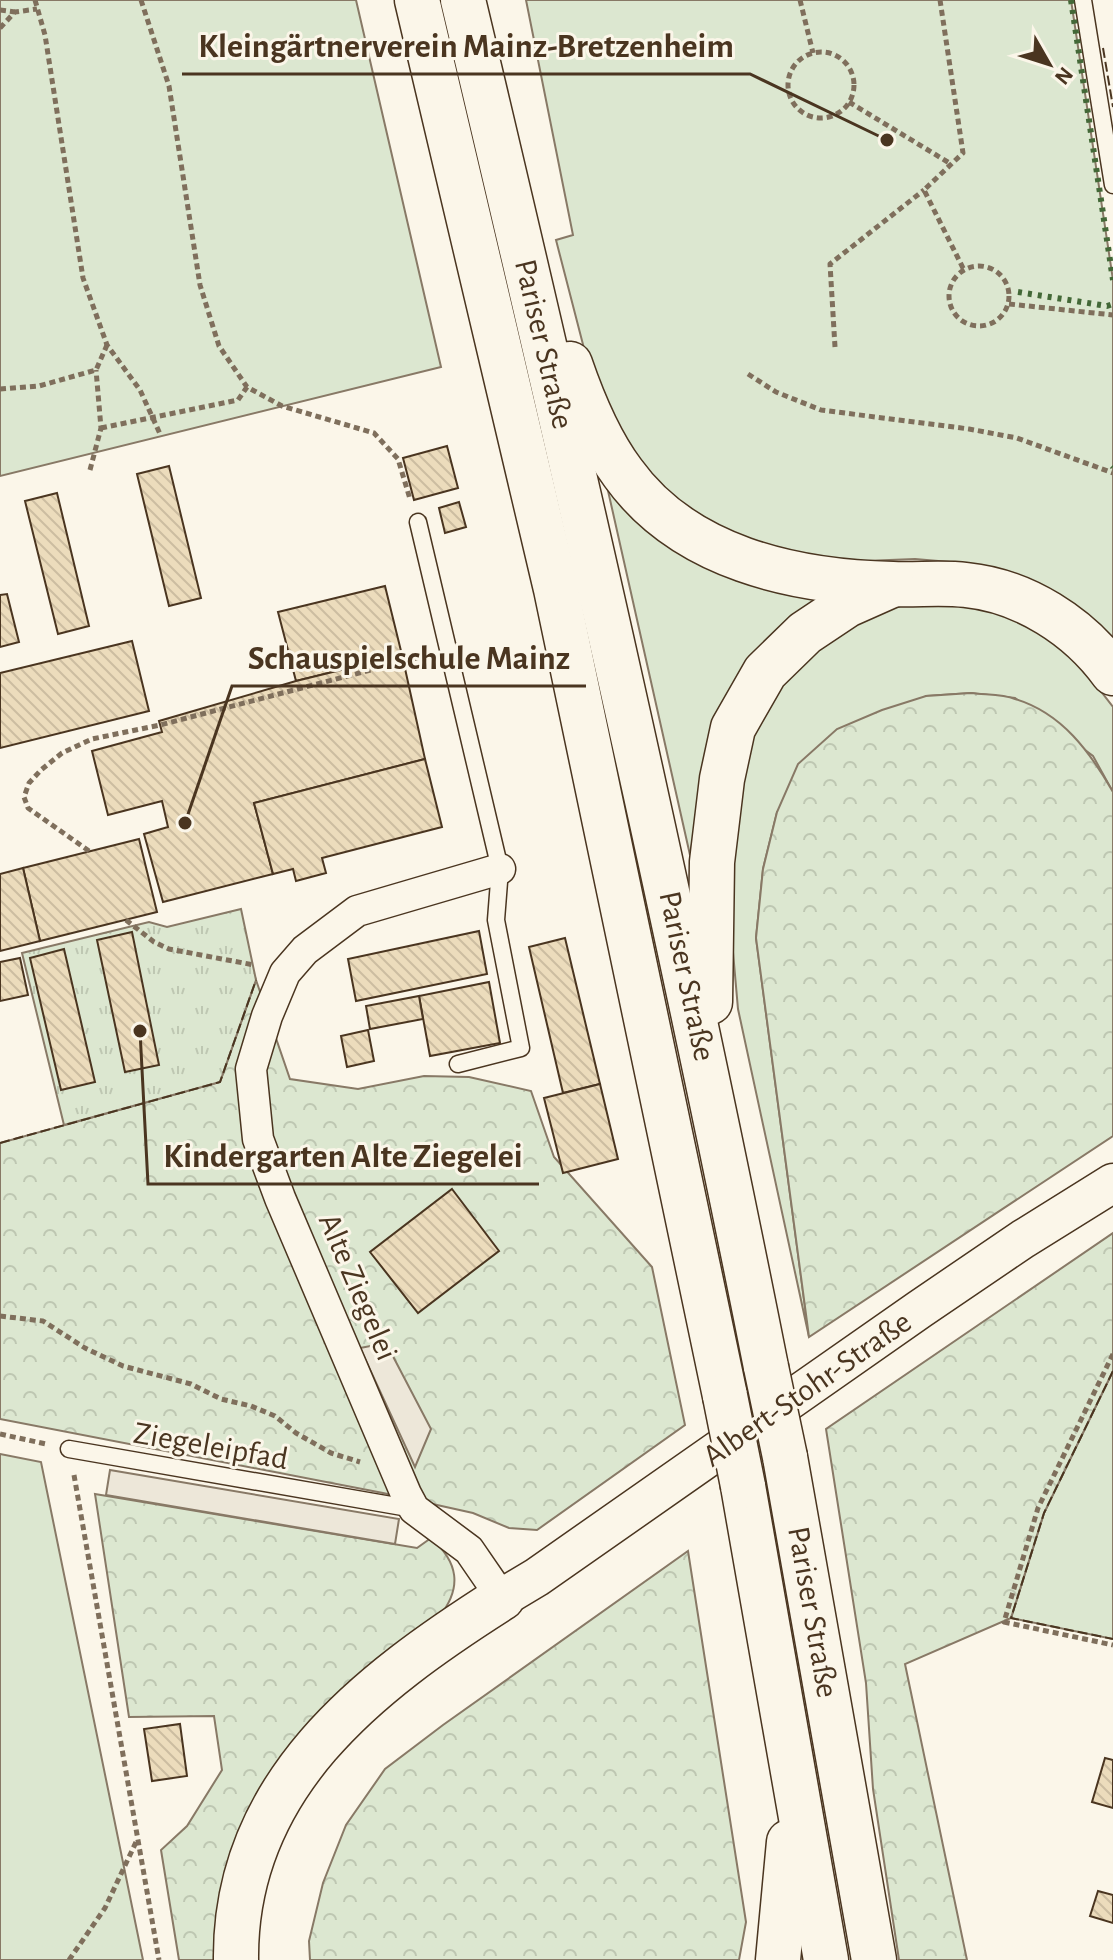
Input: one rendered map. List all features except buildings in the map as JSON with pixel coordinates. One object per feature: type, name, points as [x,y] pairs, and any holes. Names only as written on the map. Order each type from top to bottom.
[{"type":"highway","name":"Pariser Straße","points":[[417,0],[556,589],[725,1396],[826,1960]]},
{"type":"highway","name":"Pariser Straße","points":[[463,0],[605,607],[708,1074],[785,1457],[874,1960]]},
{"type":"highway","points":[[509,196],[581,397],[623,474],[683,532],[765,568],[822,579],[968,585],[1021,600],[1053,616],[1078,635],[1097,652],[1113,673]]},
{"type":"highway","points":[[708,1074],[712,862],[722,779],[733,728],[765,672],[805,633],[847,605],[894,584]]},
{"type":"highway","points":[[236,1960],[241,1906],[252,1859],[276,1802],[295,1773],[323,1738],[363,1698],[453,1629],[502,1598]]},
{"type":"highway","points":[[778,1960],[794,1784]]},
{"type":"street","name":"Alte Ziegelei","points":[[500,869],[357,911],[305,950],[285,973],[267,1016],[251,1069],[258,1139],[280,1198],[414,1509],[469,1550],[502,1598]]},
{"type":"street","name":"Albert-Stohr-Straße","points":[[502,1598],[550,1568],[1023,1239],[1113,1183]]},
{"type":"lane","points":[[1083,0],[1113,185]]},
{"type":"lane","points":[[418,522],[500,869],[496,920],[521,1048],[458,1064]]},
{"type":"lane","name":"Ziegeleipfad","points":[[69,1449],[414,1509]]},
{"type":"path","points":[[35,0],[45,35],[83,278],[107,345],[140,390],[161,436]]},
{"type":"path","points":[[141,0],[169,86],[200,285],[219,346],[247,387],[282,406],[374,433],[398,459],[418,522]]},
{"type":"path","points":[[800,0],[813,53]]},
{"type":"path","points":[[835,347],[830,264],[924,190],[963,153],[940,0]]},
{"type":"path","points":[[0,10],[15,12],[37,9]]},
{"type":"path","points":[[0,28],[15,12]]},
{"type":"path","points":[[824,52],[844,61],[854,81],[849,102],[843,110],[823,118],[803,113],[790,96],[790,74],[795,65],[813,53],[824,52]]},
{"type":"path","points":[[849,102],[951,164]]},
{"type":"path","points":[[924,190],[964,270]]},
{"type":"path","points":[[982,266],[1001,275],[1007,283],[1009,304],[998,320],[980,327],[961,322],[949,306],[948,297],[954,278],[964,270],[982,266]]},
{"type":"path","points":[[1009,304],[1113,315]]},
{"type":"path","points":[[90,470],[101,428],[96,370],[107,345]]},
{"type":"path","points":[[0,389],[39,386],[96,370]]},
{"type":"path","points":[[748,374],[776,392],[821,410],[1017,438],[1113,473]]},
{"type":"path","points":[[101,428],[238,400],[247,387]]},
{"type":"path","points":[[89,851],[28,808],[24,797],[35,776],[62,753],[92,739],[160,725],[448,650]]},
{"type":"path","points":[[126,920],[154,942],[169,949],[285,973]]},
{"type":"path","points":[[0,1316],[43,1321],[85,1348],[123,1366],[191,1384],[221,1399],[251,1406],[275,1416],[296,1433],[331,1453],[398,1475]]},
{"type":"path","points":[[1113,1354],[1038,1508],[1004,1622],[1113,1645]]},
{"type":"path","points":[[0,1434],[69,1449],[159,1960]]},
{"type":"path","points":[[69,1960],[105,1908],[137,1840]]},
{"type":"green space","points":[[0,0],[356,0],[441,367],[0,476]]},
{"type":"green space","points":[[526,0],[1071,0],[1113,280],[1113,641],[950,562],[915,559],[838,562],[732,542],[659,489],[617,433],[587,360],[556,240],[573,235]]},
{"type":"green space","points":[[602,464],[822,600],[700,800],[690,855]]},
{"type":"green space","points":[[911,602],[965,604],[1005,614],[1039,631],[1075,658],[1113,707],[1113,792],[1093,756],[1015,698],[971,693],[926,696],[777,812],[763,869],[756,938],[809,1337],[738,1009],[728,895],[731,791],[774,686],[854,618]]},
{"type":"green space","points":[[971,693],[1010,697],[1047,714],[1084,749],[1113,792],[1113,1136],[809,1337],[756,938],[763,869],[777,812],[798,764],[837,729],[926,696]]},
{"type":"green space","points":[[241,909],[256,980],[220,1082],[64,1125],[22,953],[149,922],[167,927]]},
{"type":"green space","points":[[256,980],[290,1079],[358,1089],[424,1076],[469,1077],[531,1091],[554,1157],[652,1267],[685,1425],[537,1530],[509,1528],[473,1513],[383,1493],[0,1419],[0,1143],[220,1082]]},
{"type":"green space","points":[[1113,1233],[1113,1371],[1044,1513],[1011,1618],[905,1664],[967,1960],[899,1960],[873,1789],[866,1683],[826,1429]]},
{"type":"green space","points":[[1113,1371],[1113,1639],[1011,1618],[1044,1513]]},
{"type":"green space","points":[[0,1454],[41,1462],[143,1960],[0,1960]]},
{"type":"green space","points":[[95,1494],[417,1548],[431,1538],[452,1566],[452,1595],[439,1617],[345,1688],[217,1960],[179,1960],[161,1850],[187,1826],[222,1770],[214,1716],[129,1717]]},
{"type":"green space","points":[[688,1551],[746,1922],[739,1960],[310,1960],[309,1941],[323,1883],[346,1825],[385,1769]]},
{"type":"shaded area","points":[[386,1343],[431,1429],[415,1467],[360,1348]]},
{"type":"shaded area","points":[[110,1470],[399,1519],[395,1544],[106,1495]]},
{"type":"hedge","points":[[1071,0],[1113,280]]},
{"type":"hedge","points":[[1018,292],[1107,306],[1113,304]]},
{"type":"fence","points":[[1103,48],[1113,107]]},
{"type":"fence","points":[[0,1143],[220,1082],[256,980]]},
{"type":"fence","points":[[1113,1371],[1044,1513],[1011,1618],[1113,1639]]},
{"type":"place","name":"Kleingärtnerverein Mainz-Bretzenheim","points":[[887,140]]},
{"type":"place","name":"Schauspielschule Mainz","points":[[185,823]]},
{"type":"place","name":"Kindergarten Alte Ziegelei","points":[[140,1031]]}]
